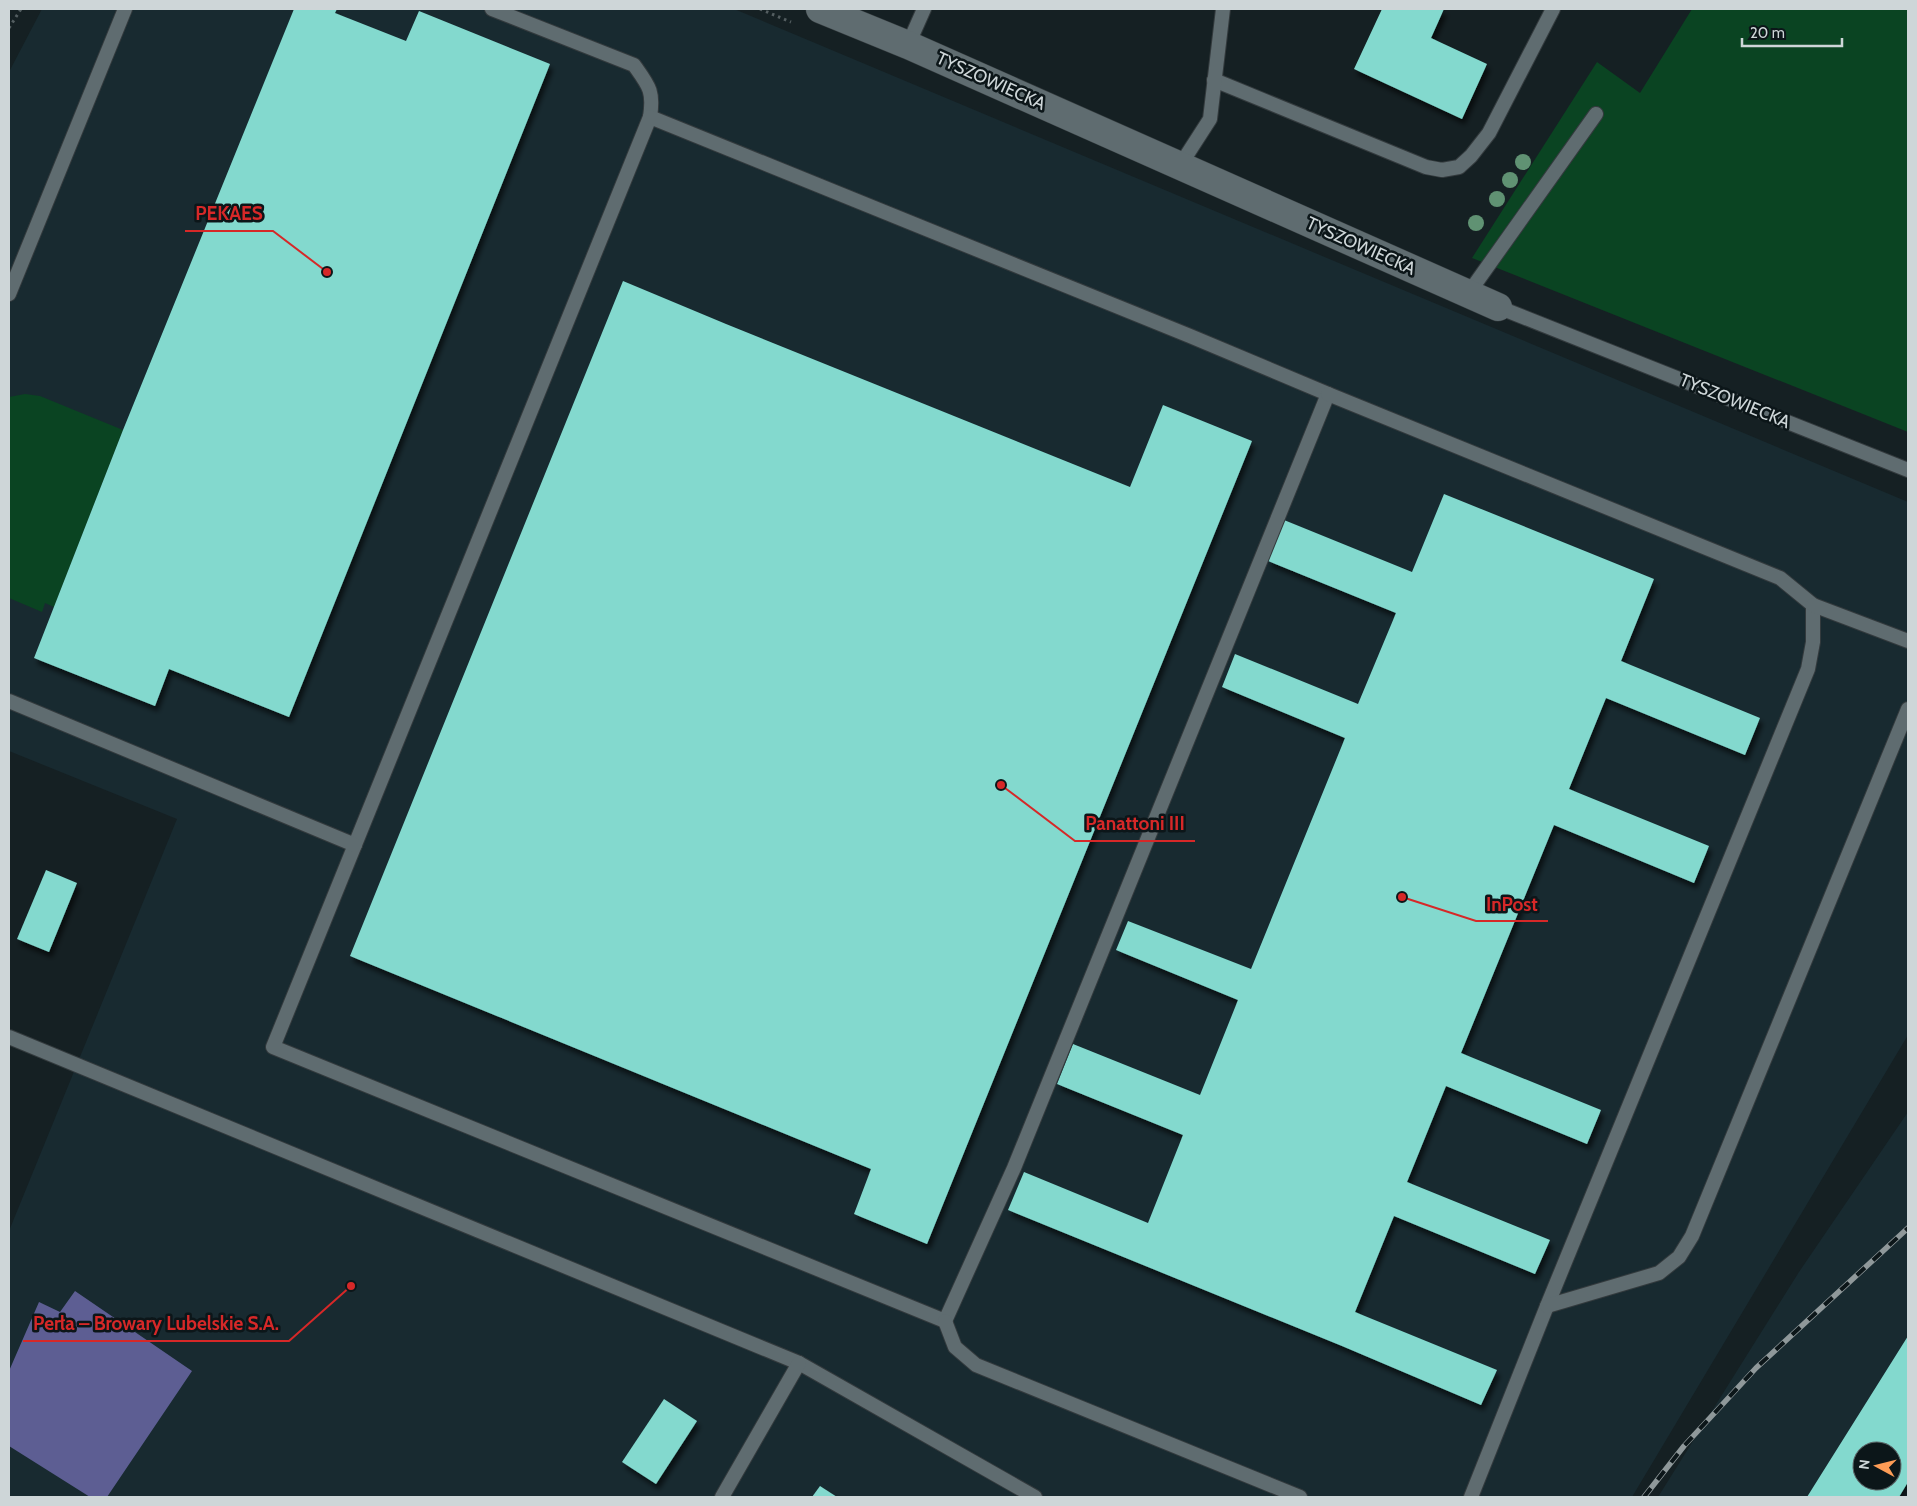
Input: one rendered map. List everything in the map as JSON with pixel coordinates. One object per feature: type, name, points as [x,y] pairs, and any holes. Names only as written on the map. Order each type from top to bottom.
[{"type":"street","name":"TYSZOWIECKA","points":[[820,9],[908,45],[1181,164],[1498,307]]},
{"type":"lane","points":[[9,294],[125,9]]},
{"type":"lane","points":[[492,9],[634,65],[645,80],[653,99],[650,117],[273,1048],[945,1322]]},
{"type":"lane","points":[[908,45],[924,9]]},
{"type":"lane","points":[[1181,164],[1210,119],[1222,9]]},
{"type":"lane","points":[[1214,80],[1426,167],[1442,170],[1459,167],[1471,156],[1489,133],[1553,9]]},
{"type":"lane","points":[[1468,294],[1596,114]]},
{"type":"lane","points":[[650,117],[1780,578],[1813,605],[1908,641]]},
{"type":"lane","name":"TYSZOWIECKA","points":[[1498,307],[1908,470]]},
{"type":"lane","points":[[1300,1497],[976,1365],[955,1347],[945,1322],[1014,1168],[1328,394]]},
{"type":"lane","points":[[1471,1497],[1547,1306],[1808,669],[1813,642],[1813,605]]},
{"type":"lane","points":[[9,701],[354,845]]},
{"type":"lane","points":[[1547,1306],[1659,1273],[1679,1257],[1695,1227],[1908,709]]},
{"type":"lane","points":[[9,1037],[799,1363],[1035,1497]]},
{"type":"lane","points":[[722,1497],[799,1363]]},
{"type":"path","points":[[9,28],[21,9]]},
{"type":"shaded area","points":[[42,9],[734,9],[1908,502],[1908,1035],[1632,1497],[9,1497],[9,1231],[177,819],[9,751],[9,72]]},
{"type":"shaded area","points":[[1908,1112],[1908,1497],[1658,1497],[1799,1272]]},
{"type":"green space","points":[[1692,9],[1908,9],[1908,432],[1472,258],[1597,62],[1640,93]]},
{"type":"green space","points":[[25,394],[40,396],[123,430],[54,607],[45,603],[42,612],[9,598],[9,397]]},
{"type":"water","points":[[75,1291],[192,1371],[107,1497],[90,1497],[9,1446],[9,1371],[39,1302],[60,1312]]},
{"type":"building","points":[[294,9],[337,9],[335,13],[406,41],[419,11],[550,64],[289,717],[169,669],[155,706],[34,658],[123,430]]},
{"type":"building","points":[[1382,9],[1444,9],[1431,38],[1487,64],[1462,119],[1354,69]]},
{"type":"building","points":[[623,281],[1130,487],[1163,405],[1252,441],[927,1244],[854,1214],[871,1169],[350,956]]},
{"type":"building","points":[[1444,494],[1654,579],[1621,661],[1760,718],[1745,755],[1606,698],[1569,789],[1709,846],[1694,883],[1554,825],[1461,1053],[1601,1110],[1587,1144],[1446,1086],[1407,1182],[1550,1240],[1535,1274],[1394,1216],[1355,1312],[1497,1370],[1481,1405],[1342,1346],[1008,1210],[1024,1172],[1148,1223],[1183,1135],[1057,1084],[1073,1044],[1200,1095],[1238,1000],[1116,950],[1128,921],[1251,969],[1345,738],[1222,687],[1235,654],[1358,704],[1396,613],[1268,561],[1284,520],[1412,572]]},
{"type":"building","points":[[46,870],[77,883],[49,952],[17,939]]},
{"type":"building","points":[[1908,1336],[1908,1482],[1899,1497],[1807,1497]]},
{"type":"building","points":[[664,1399],[697,1421],[656,1484],[622,1462]]},
{"type":"building","points":[[820,1486],[837,1497],[812,1497]]},
{"type":"railway","points":[[1644,1497],[1684,1446],[1756,1368],[1908,1228]]},
{"type":"place","name":"PEKAES","points":[[327,272]]},
{"type":"place","name":"Panattoni III","points":[[1001,785]]},
{"type":"place","name":"InPost","points":[[1402,897]]},
{"type":"place","name":"Perła – Browary Lubelskie S.A.","points":[[351,1286]]}]
